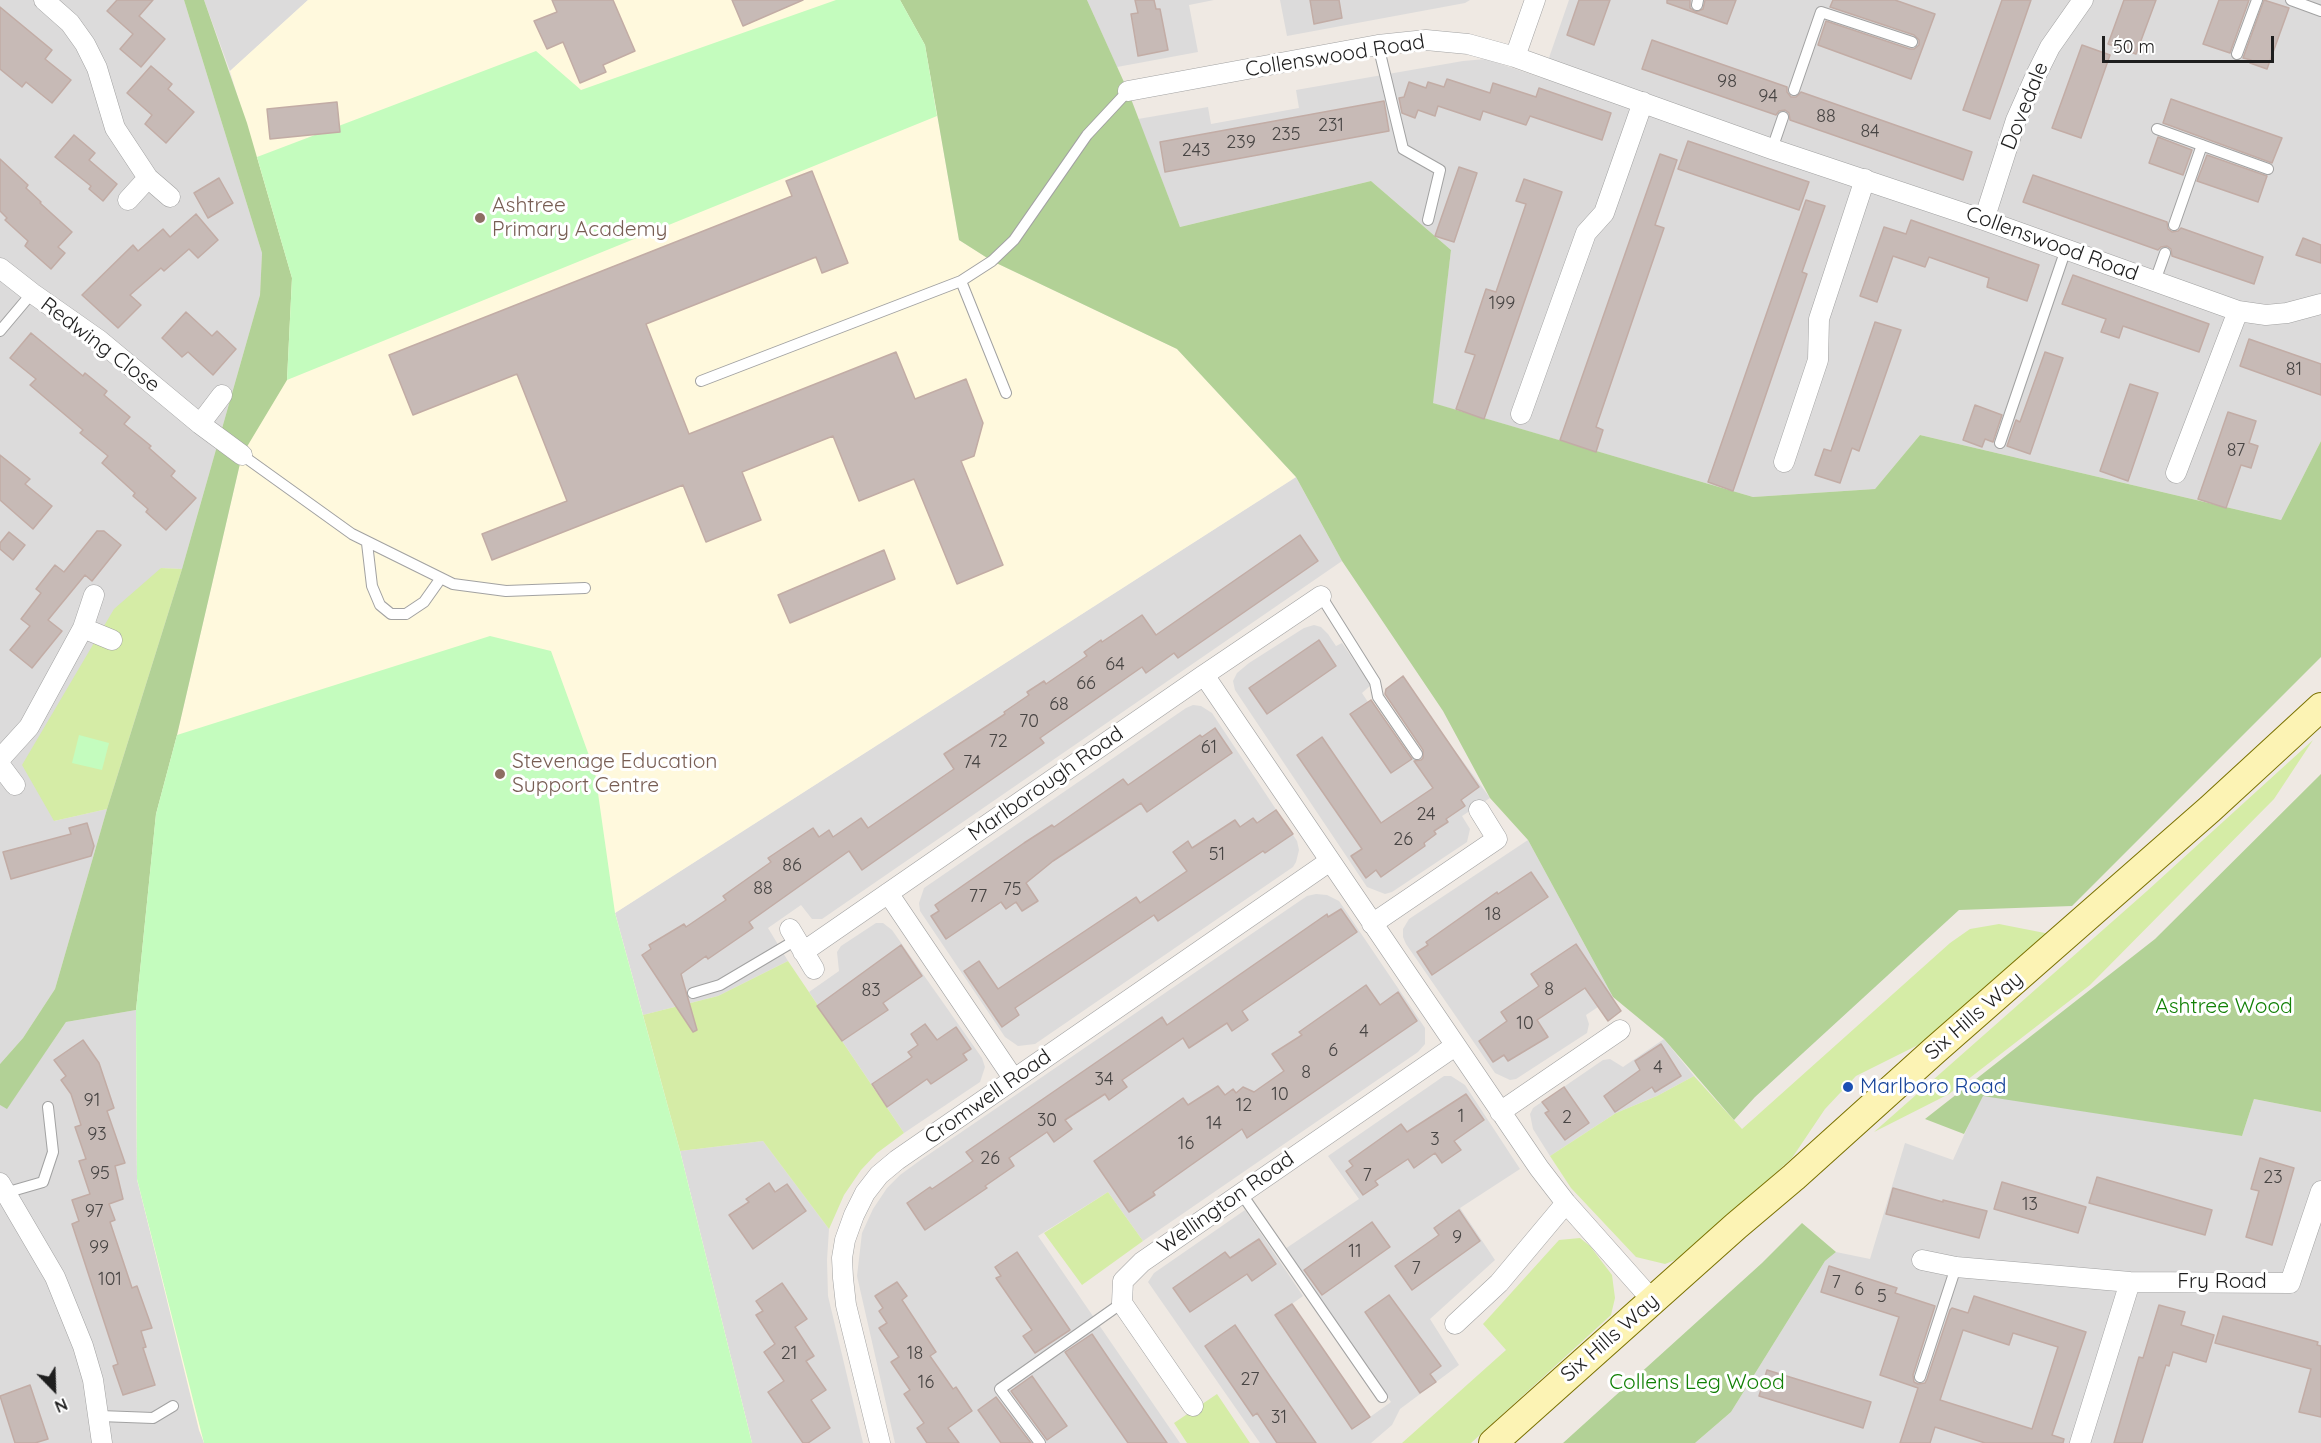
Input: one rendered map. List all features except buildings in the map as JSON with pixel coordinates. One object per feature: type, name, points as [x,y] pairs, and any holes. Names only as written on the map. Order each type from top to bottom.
[{"type":"street","points":[[44,0],[70,23],[85,44],[97,68],[115,128],[148,178],[170,198]]},
{"type":"street","points":[[1515,57],[1535,0]]},
{"type":"street","name":"Dovedale","points":[[1984,220],[2016,120],[2036,75],[2050,47],[2083,0]]},
{"type":"street","name":"Collenswood Road","points":[[1128,92],[1378,45],[1425,40],[1468,44],[1515,57],[2238,311],[2266,315],[2287,313],[2321,304]]},
{"type":"street","points":[[1521,414],[1586,233],[1604,213],[1643,102]]},
{"type":"street","points":[[128,200],[148,178]]},
{"type":"street","points":[[1784,462],[1818,360],[1819,319],[1865,179]]},
{"type":"street","name":"Redwing Close","points":[[0,268],[99,340],[200,424],[242,455]]},
{"type":"street","points":[[2176,473],[2238,311]]},
{"type":"street","points":[[200,424],[222,395]]},
{"type":"street","points":[[0,759],[29,727],[82,628],[94,595]]},
{"type":"street","name":"Marlborough Road","points":[[796,940],[888,893],[1321,596]]},
{"type":"street","points":[[82,628],[112,640]]},
{"type":"street","points":[[1204,675],[1500,1112],[1566,1203],[1653,1301]]},
{"type":"street","name":"Six Hills Way","points":[[1493,1443],[2210,809],[2321,707]]},
{"type":"street","points":[[0,765],[15,785]]},
{"type":"street","points":[[1372,924],[1497,839],[1479,810]]},
{"type":"street","name":"Cromwell Road","points":[[879,1443],[846,1305],[843,1278],[842,1258],[845,1240],[865,1193],[879,1175],[897,1160],[1330,861]]},
{"type":"street","points":[[888,893],[1013,1078]]},
{"type":"street","points":[[796,940],[814,969]]},
{"type":"street","points":[[1500,1112],[1620,1030]]},
{"type":"street","name":"Wellington Road","points":[[1122,1303],[1123,1281],[1130,1272],[1455,1046]]},
{"type":"street","points":[[3,1188],[56,1277],[83,1346],[93,1380],[100,1416],[102,1443]]},
{"type":"street","name":"Fry Road","points":[[1922,1260],[1956,1267],[2130,1282],[2290,1283],[2316,1212],[2321,1191]]},
{"type":"street","points":[[1455,1324],[1499,1283],[1566,1203]]},
{"type":"street","points":[[2080,1443],[2130,1282]]},
{"type":"street","points":[[1122,1303],[1193,1406]]},
{"type":"lane","points":[[2237,54],[2257,0]]},
{"type":"lane","points":[[2291,0],[2321,11]]},
{"type":"lane","points":[[1794,90],[1821,12],[1912,42]]},
{"type":"lane","points":[[1378,45],[1403,149],[1440,170],[1428,220]]},
{"type":"lane","points":[[701,381],[961,281],[992,261],[1014,240],[1087,135],[1128,92]]},
{"type":"lane","points":[[1772,149],[1783,117]]},
{"type":"lane","points":[[2157,129],[2268,169]]},
{"type":"lane","points":[[2174,225],[2202,145]]},
{"type":"lane","points":[[2000,443],[2066,249]]},
{"type":"lane","points":[[2155,281],[2164,253]]},
{"type":"lane","points":[[961,281],[1006,393]]},
{"type":"lane","points":[[0,331],[32,293]]},
{"type":"lane","points":[[242,455],[352,534],[453,584],[507,591],[585,588]]},
{"type":"lane","points":[[367,543],[372,586],[380,605],[391,614],[406,614],[424,602],[441,578]]},
{"type":"lane","points":[[1321,596],[1375,682],[1378,697],[1417,754]]},
{"type":"lane","points":[[693,993],[720,985],[796,940]]},
{"type":"lane","points":[[3,1188],[44,1182],[53,1152],[48,1107]]},
{"type":"lane","points":[[1241,1193],[1382,1397]]},
{"type":"lane","points":[[1920,1377],[1956,1267]]},
{"type":"lane","points":[[1040,1443],[1000,1389],[1122,1303]]},
{"type":"lane","points":[[100,1416],[153,1418],[173,1406]]},
{"type":"shaded area","points":[[0,0],[184,0],[262,253],[260,295],[182,569],[161,568],[54,821],[107,809],[55,989],[23,1038],[0,1064]]},
{"type":"shaded area","points":[[204,0],[308,0],[230,71]]},
{"type":"shaded area","name":"Stevenage Education Support Centre","points":[[308,0],[900,0],[925,45],[959,240],[992,261],[1177,349],[1296,477],[615,913],[680,1151],[752,1443],[204,1443],[199,1430],[137,1179],[136,1010],[156,814],[177,735],[242,455],[292,278],[230,71]]},
{"type":"shaded area","points":[[1087,0],[1214,0],[1189,5],[1198,52],[1117,67]]},
{"type":"shaded area","points":[[1280,0],[1470,0],[1465,3],[1287,36]]},
{"type":"shaded area","points":[[1569,0],[2321,0],[2321,441],[2281,520],[1920,435],[1875,489],[1753,497],[1432,403],[1451,250],[1371,181],[1180,227],[1138,119],[1208,107],[1211,124],[1299,108],[1296,90],[1463,61],[1486,59],[1542,78]]},
{"type":"shaded area","points":[[1296,477],[1342,561],[822,919],[812,919],[801,905],[768,928],[788,961],[718,996],[643,1015],[615,913]]},
{"type":"shaded area","points":[[1314,625],[1321,627],[1336,646],[1342,643],[1371,685],[1362,693],[1368,702],[1351,715],[1391,773],[1445,737],[1490,798],[1462,816],[1470,829],[1467,842],[1392,892],[1385,894],[1367,887],[1235,690],[1233,681],[1237,673],[1249,663],[1304,628]]},
{"type":"shaded area","points":[[1193,705],[1201,706],[1212,713],[1297,841],[1299,850],[1296,862],[1293,867],[1035,1044],[1018,1046],[1005,1037],[920,911],[919,903],[924,888]]},
{"type":"shaded area","points":[[1528,840],[1613,997],[1586,1015],[1589,1024],[1587,1033],[1516,1079],[1510,1080],[1495,1073],[1406,944],[1403,929],[1409,919]]},
{"type":"shaded area","points":[[1327,895],[1339,901],[1425,1028],[1425,1044],[1418,1052],[1143,1241],[1108,1192],[1038,1236],[1180,1443],[895,1443],[857,1276],[862,1233],[873,1209],[887,1188],[922,1159],[1307,896]]},
{"type":"shaded area","points":[[876,923],[883,923],[892,930],[982,1058],[985,1067],[980,1082],[904,1133],[809,992],[839,971],[837,952],[841,946]]},
{"type":"shaded area","points":[[136,1010],[137,1179],[204,1443],[0,1443],[0,1105],[7,1108],[66,1022]]},
{"type":"shaded area","points":[[1664,1039],[1694,1076],[1657,1096],[1616,1113],[1550,1156],[1533,1129],[1530,1114],[1533,1108],[1603,1060],[1610,1059],[1623,1067]]},
{"type":"shaded area","points":[[1444,1076],[1451,1076],[1465,1085],[1520,1169],[1460,1208],[1495,1260],[1430,1319],[1459,1365],[1400,1409],[1392,1425],[1371,1443],[1260,1443],[1148,1282],[1154,1273],[1245,1210],[1303,1296],[1275,1316],[1352,1428],[1370,1417],[1391,1402],[1285,1249],[1359,1199],[1328,1156]]},
{"type":"shaded area","points":[[1982,1095],[2242,1136],[2254,1099],[2321,1112],[2321,1443],[1695,1443],[1731,1412],[1825,1261],[1836,1252],[1870,1259],[1905,1143],[1953,1160]]},
{"type":"shaded area","points":[[763,1141],[829,1229],[828,1296],[863,1443],[752,1443],[680,1151]]},
{"type":"green space","points":[[184,0],[204,0],[247,123],[292,278],[287,380],[242,455],[177,735],[156,814],[136,1010],[66,1022],[7,1109],[0,1105],[0,1064],[23,1038],[55,989],[107,809],[182,569],[260,295],[262,253]]},
{"type":"green space","name":"Ashtree Primary Academy","points":[[836,0],[900,0],[925,45],[937,116],[287,380],[292,278],[257,157],[536,51],[581,90]]},
{"type":"green space","points":[[900,0],[1087,0],[1128,91],[1180,227],[1371,181],[1451,250],[1433,403],[1753,497],[1875,489],[1920,435],[2281,520],[2321,441],[2321,657],[2072,906],[1959,910],[1755,1097],[1734,1120],[1664,1039],[1613,997],[1528,840],[1490,798],[1443,711],[1342,561],[1296,477],[1177,349],[992,261],[959,240],[925,45]]},
{"type":"green space","points":[[161,568],[182,569],[107,809],[54,821],[22,765],[114,609]]},
{"type":"green space","points":[[490,636],[551,651],[595,772],[615,913],[680,1151],[752,1443],[204,1443],[137,1179],[136,1010],[156,814],[177,735]]},
{"type":"green space","points":[[79,735],[109,743],[102,770],[72,763]]},
{"type":"green space","points":[[2313,740],[2274,799],[2090,985],[1949,1094],[1874,1132],[2147,891]]},
{"type":"green space","name":"Ashtree Wood","points":[[2321,774],[2321,1112],[2254,1099],[2242,1136],[1983,1096],[1964,1134],[1925,1119],[2155,939]]},
{"type":"green space","points":[[1999,924],[2050,934],[1922,1043],[1856,1076],[1825,1109],[1792,1158],[1683,1257],[1665,1264],[1636,1257],[1571,1188],[1550,1156],[1616,1113],[1657,1096],[1694,1076],[1742,1129],[1950,943],[1970,929]]},
{"type":"green space","points":[[788,961],[904,1133],[877,1153],[861,1170],[844,1195],[829,1229],[763,1141],[680,1151],[643,1015],[718,996]]},
{"type":"green space","points":[[1108,1192],[1143,1241],[1082,1285],[1044,1233]]},
{"type":"green space","name":"Collens Leg Wood","points":[[1802,1223],[1836,1252],[1825,1261],[1731,1412],[1695,1443],[1563,1443],[1762,1263]]},
{"type":"green space","points":[[1580,1238],[1590,1246],[1612,1275],[1615,1298],[1611,1315],[1471,1443],[1402,1443],[1506,1350],[1483,1324],[1559,1240]]},
{"type":"green space","points":[[1217,1394],[1250,1443],[1187,1443],[1174,1423]]},
{"type":"place","name":"Ashtree Primary Academy","points":[[480,218]]},
{"type":"place","name":"Stevenage Education Support Centre","points":[[500,774]]},
{"type":"place","name":"Marlboro Road","points":[[1848,1087]]}]
